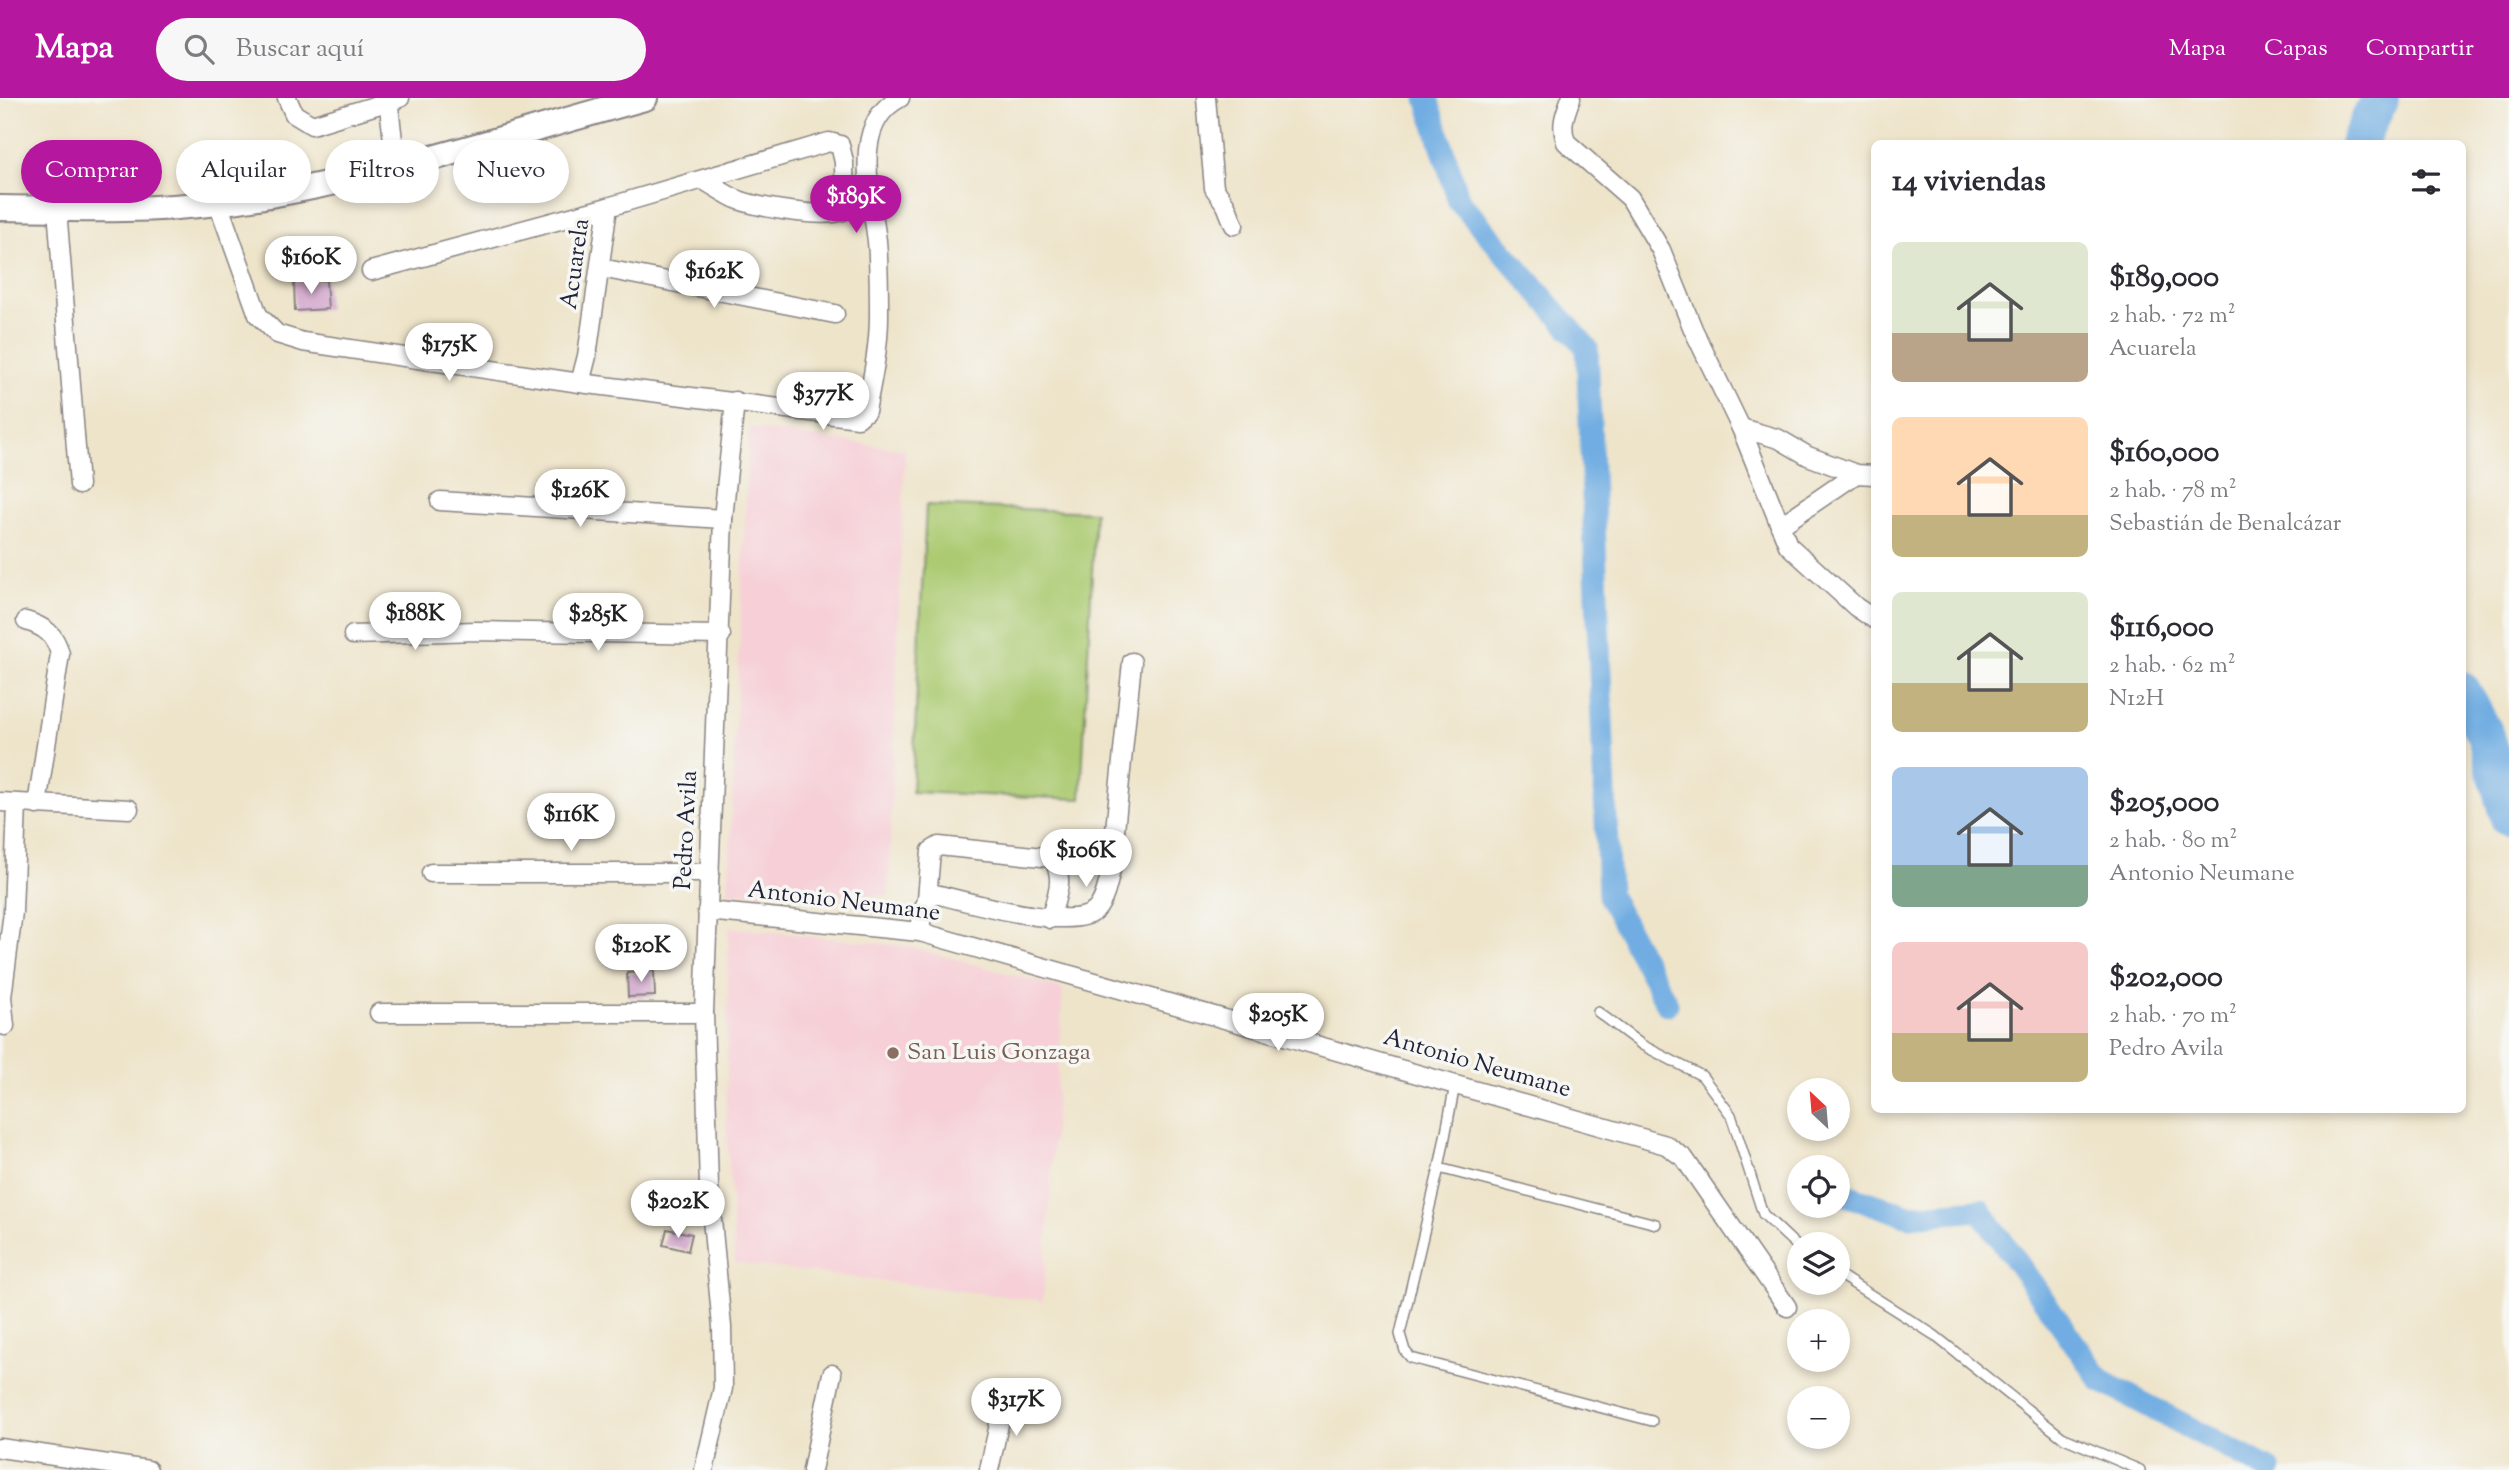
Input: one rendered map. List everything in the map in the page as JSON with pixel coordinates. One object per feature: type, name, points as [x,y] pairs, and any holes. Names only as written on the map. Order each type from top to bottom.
[{"type":"main road","points":[[439,154],[645,98]]},
{"type":"main road","points":[[0,208],[152,209],[218,203]]},
{"type":"street","points":[[287,98],[294,114],[312,125],[392,99],[394,140]]},
{"type":"street","points":[[218,203],[258,315],[277,334],[303,342],[580,383],[858,418],[866,411],[879,318],[877,242],[867,176],[869,148],[882,112],[900,98]]},
{"type":"street","points":[[1206,98],[1214,188],[1226,205],[1234,225]]},
{"type":"street","points":[[1572,98],[1563,119],[1566,142],[1630,198],[1661,250],[1693,329],[1741,428],[1788,545],[1856,607],[1871,617]]},
{"type":"street","name":"Acuarela","points":[[580,383],[601,268],[608,207],[834,142],[840,145],[844,162],[845,209],[838,214],[754,204],[735,198],[703,180]]},
{"type":"street","points":[[371,271],[608,207]]},
{"type":"street","points":[[57,209],[79,485]]},
{"type":"street","points":[[601,268],[835,314]]},
{"type":"street","name":"Pedro Avila","points":[[704,1470],[723,1388],[722,1327],[709,1187],[704,1013],[721,635],[723,519],[734,401]]},
{"type":"street","points":[[1741,428],[1779,439],[1808,456],[1865,475]]},
{"type":"street","points":[[1780,526],[1865,475]]},
{"type":"street","points":[[440,501],[723,519]]},
{"type":"street","points":[[26,621],[43,627],[51,634],[60,654],[37,805]]},
{"type":"street","points":[[353,635],[476,631],[721,635]]},
{"type":"street","points":[[927,899],[935,894],[1050,919],[1073,921],[1095,911],[1106,892],[1111,870],[1132,663]]},
{"type":"street","points":[[5,1026],[2,997],[13,912],[9,803],[129,809]]},
{"type":"street","points":[[920,932],[927,899],[930,851],[934,847],[946,846],[1052,859],[1060,872],[1061,881],[1050,919]]},
{"type":"street","points":[[432,873],[710,873]]},
{"type":"street","name":"Antonio Neumane","points":[[707,911],[920,932],[1666,1145],[1684,1158],[1787,1307]]},
{"type":"street","points":[[379,1013],[704,1013]]},
{"type":"street","points":[[812,1470],[832,1374]]},
{"type":"street","points":[[989,1470],[1005,1397]]},
{"type":"street","points":[[0,1448],[148,1470]]},
{"type":"lane","points":[[1598,1012],[1642,1045],[1702,1076],[1731,1115],[1763,1214],[1787,1237]]},
{"type":"lane","points":[[1456,1083],[1400,1334],[1405,1351],[1411,1358],[1653,1420]]},
{"type":"lane","points":[[1439,1168],[1656,1224]]},
{"type":"lane","points":[[1850,1282],[1934,1335],[2062,1437],[2140,1470]]},
{"type":"shaded area","points":[[749,428],[905,450],[888,895],[728,893]]},
{"type":"shaded area","name":"San Luis Gonzaga","points":[[729,927],[912,947],[1063,989],[1043,1301],[735,1263],[726,1116]]},
{"type":"green space","points":[[926,505],[1095,512],[1081,799],[912,792]]},
{"type":"building","points":[[326,280],[328,309],[295,311],[294,282]]},
{"type":"building","points":[[654,971],[655,996],[628,997],[627,973]]},
{"type":"building","points":[[667,1229],[692,1234],[688,1251],[663,1245]]},
{"type":"waterway","points":[[1427,98],[1459,201],[1587,348],[1609,895],[1667,1004]]},
{"type":"waterway","points":[[2360,140],[2380,98]]},
{"type":"waterway","points":[[2466,698],[2486,736],[2509,818]]},
{"type":"waterway","points":[[1850,1196],[1909,1216],[1980,1210],[2101,1381],[2270,1470]]},
{"type":"place","name":"San Luis Gonzaga","points":[[893,1053]]}]
